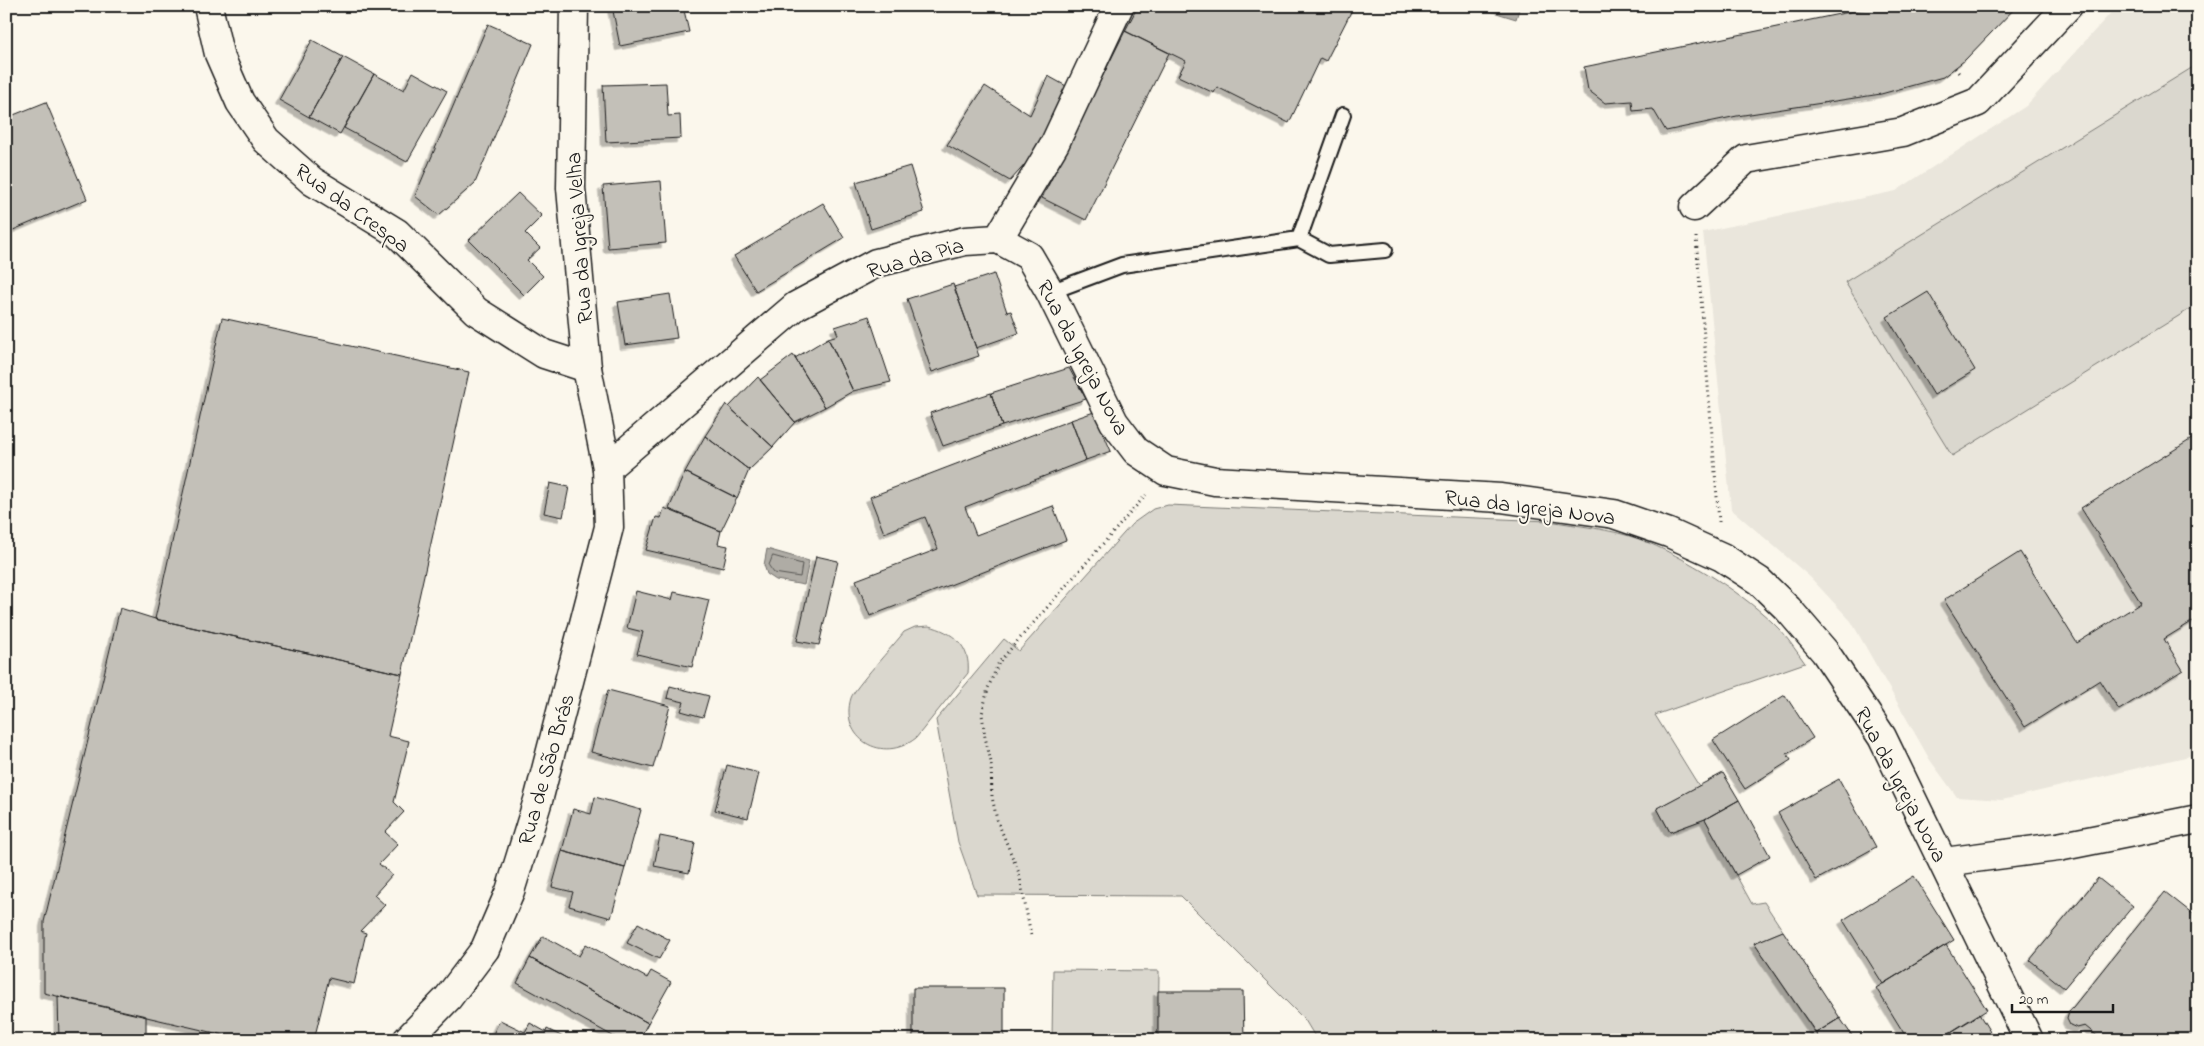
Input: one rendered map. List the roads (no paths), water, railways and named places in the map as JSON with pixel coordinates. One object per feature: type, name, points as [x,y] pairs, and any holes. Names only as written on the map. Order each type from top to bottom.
[{"type":"street","name":"Rua da Crespa","points":[[208,6],[223,62],[240,102],[266,140],[312,181],[397,233],[476,311],[544,354],[587,368]]},
{"type":"street","name":"Rua da Igreja Velha","points":[[574,6],[571,188],[587,368],[607,468]]},
{"type":"street","points":[[998,239],[1055,144],[1119,6]]},
{"type":"street","points":[[1694,207],[1746,159],[1903,132],[1978,102],[2068,6]]},
{"type":"street","name":"Rua da Igreja Nova","points":[[998,239],[1029,256],[1050,292],[1114,422],[1136,451],[1166,471],[1215,481],[1501,498],[1614,514],[1670,532],[1722,557],[1759,581],[1788,609],[1825,652],[1882,737],[2029,1040]]},
{"type":"street","name":"Rua da Pia","points":[[607,468],[796,306],[876,263],[965,241],[998,239]]},
{"type":"street","name":"Rua de São Brás","points":[[407,1040],[448,998],[486,949],[510,891],[541,788],[609,528],[607,468]]},
{"type":"street","points":[[1944,862],[2058,847],[2198,820]]},
{"type":"lane","points":[[1299,239],[1343,115]]},
{"type":"lane","points":[[1050,292],[1122,265],[1299,239],[1329,255],[1385,250]]},
{"type":"water","points":[[1474,6],[1520,6],[1516,19]]},
{"type":"water","points":[[767,549],[809,561],[804,585],[776,580],[767,574],[764,565]]}]
